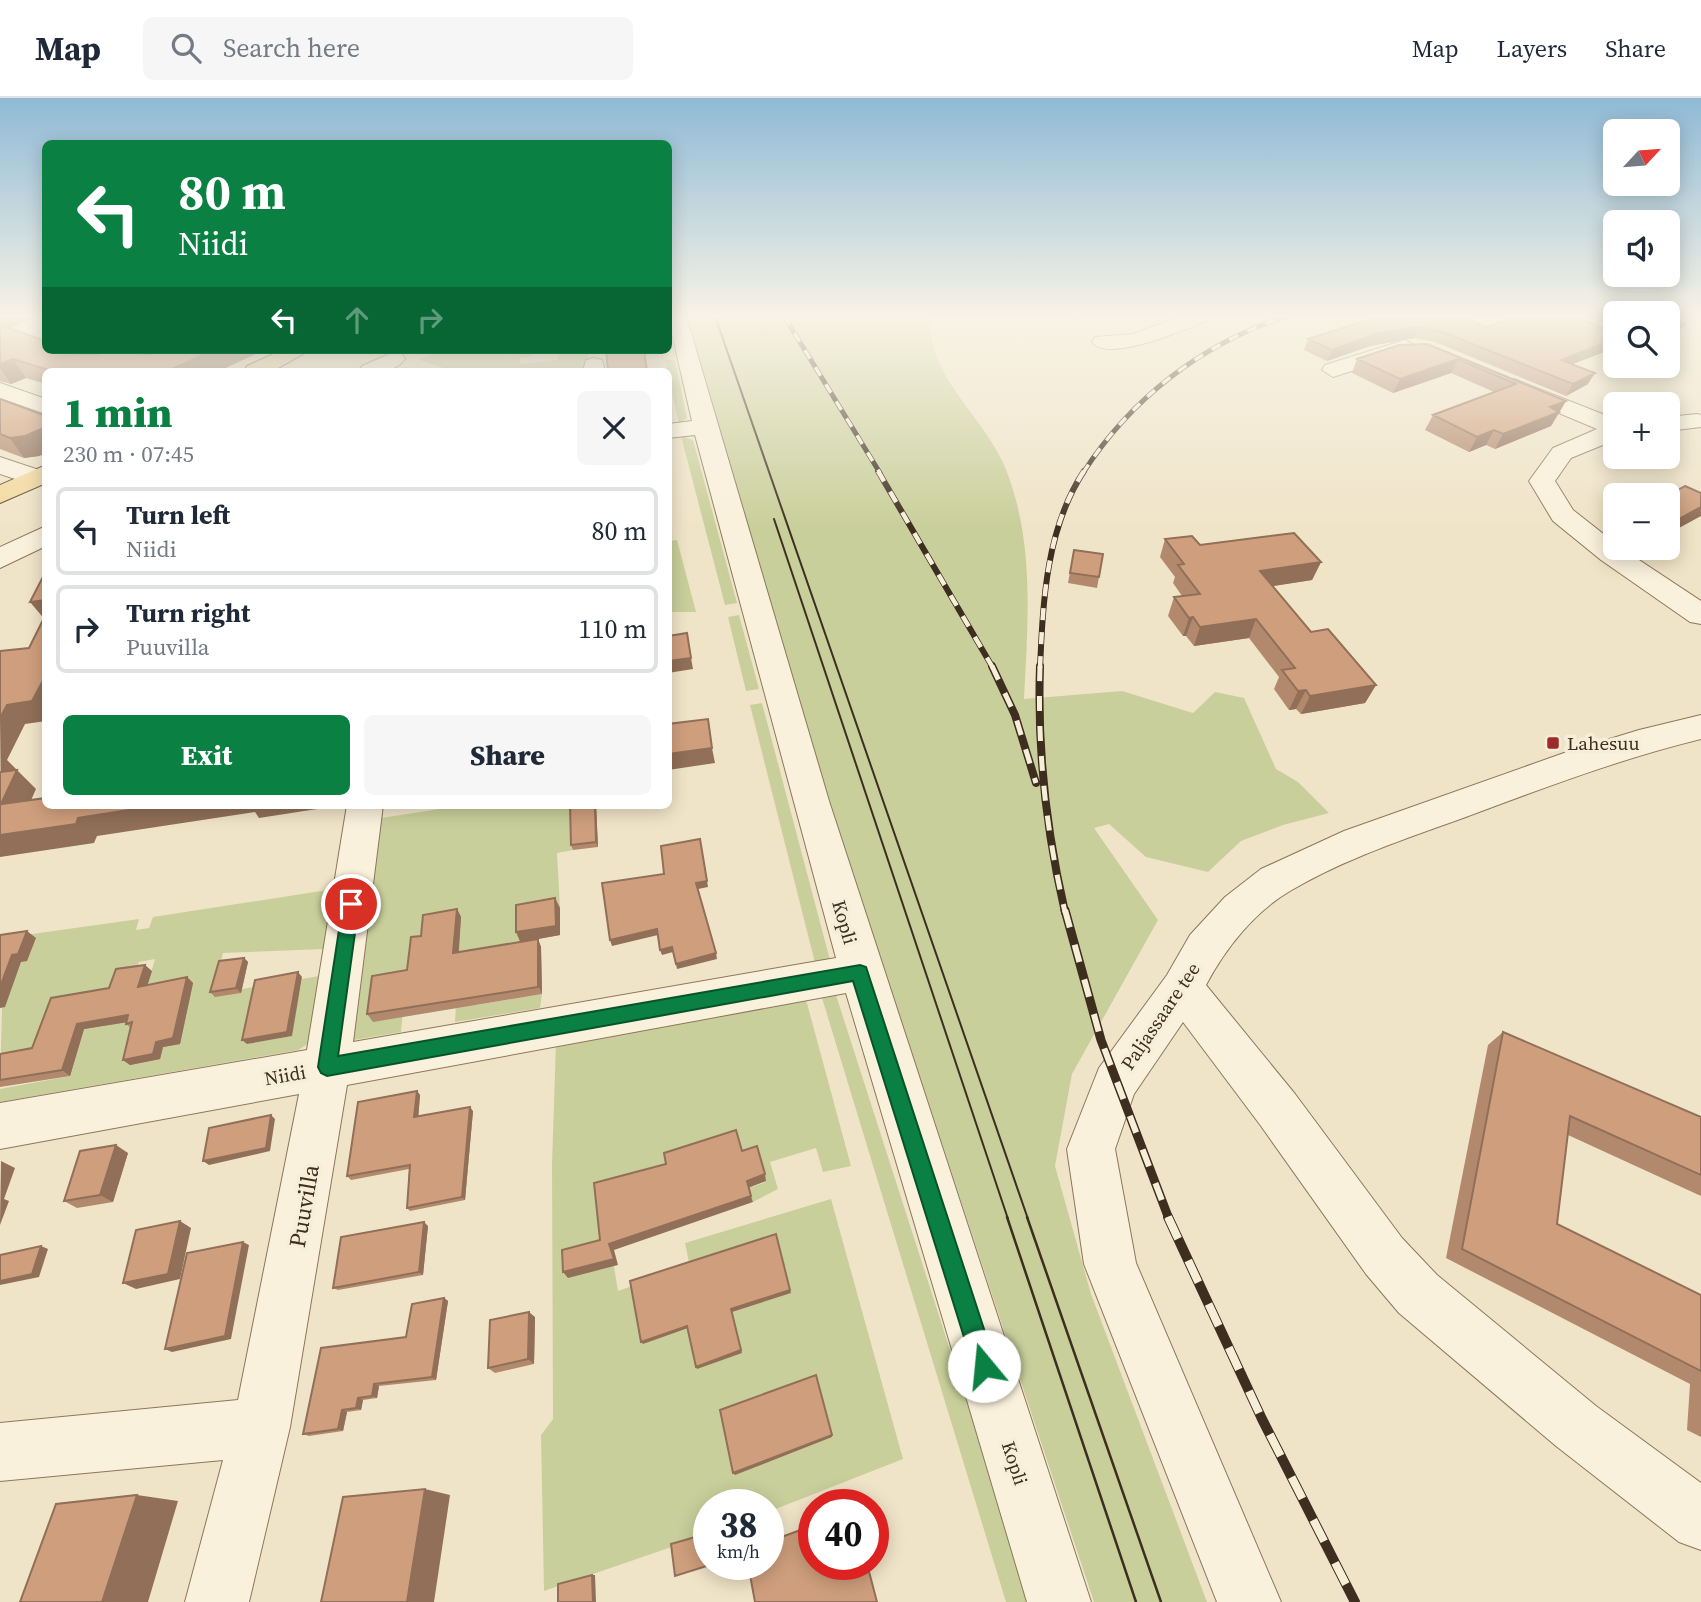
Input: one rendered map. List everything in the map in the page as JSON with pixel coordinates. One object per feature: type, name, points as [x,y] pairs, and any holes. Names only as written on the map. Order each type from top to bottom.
[{"type":"main road","points":[[0,495],[42,478]]},
{"type":"main road","points":[[0,505],[42,478]]},
{"type":"street","name":"Kopli","points":[[683,386],[687,429],[1059,1602]]},
{"type":"street","points":[[1513,386],[1603,425]]},
{"type":"street","points":[[6,398],[42,406]]},
{"type":"street","points":[[1680,423],[1697,421]]},
{"type":"street","points":[[1603,434],[1577,443],[1549,463],[1542,481],[1563,515],[1611,554],[1701,615]]},
{"type":"street","points":[[0,465],[42,478]]},
{"type":"street","points":[[0,559],[42,536]]},
{"type":"street","name":"Paljassaare tee","points":[[1249,1602],[1110,1264],[1091,1149],[1115,1083],[1182,988],[1205,947],[1239,909],[1275,880],[1357,841],[1564,766],[1639,742],[1701,727]]},
{"type":"street","name":"Puuvilla","points":[[218,1602],[261,1427],[303,1218],[364,809]]},
{"type":"street","name":"Niidi","points":[[0,1126],[860,972]]},
{"type":"street","points":[[1182,988],[1278,1110],[1384,1256],[1418,1294],[1576,1426],[1701,1520]]},
{"type":"street","points":[[0,1452],[261,1427]]},
{"type":"green space","points":[[672,386],[680,386],[687,418],[679,424]]},
{"type":"green space","points":[[707,386],[953,386],[996,449],[1015,495],[1025,552],[1027,582],[1024,699],[1122,691],[1193,713],[1215,692],[1244,698],[1276,769],[1298,782],[1329,813],[1283,825],[1241,841],[1208,872],[1146,857],[1109,824],[1094,828],[1158,920],[1072,1074],[1055,1166],[1091,1294],[1207,1602],[1094,1602],[836,824]]},
{"type":"green space","points":[[681,436],[693,440],[737,603],[725,605]]},
{"type":"green space","points":[[677,540],[696,612],[672,612],[672,541]]},
{"type":"green space","points":[[739,615],[759,689],[746,691],[728,617]]},
{"type":"green space","points":[[762,703],[830,960],[815,963],[750,705]]},
{"type":"green space","points":[[440,809],[572,809],[573,850],[557,853],[560,908],[539,912],[539,901],[521,904],[521,965],[478,957],[476,1005],[542,994],[540,1008],[455,1022],[461,917],[426,944],[409,946],[401,1032],[348,1041],[381,818]]},
{"type":"green space","points":[[334,889],[324,949],[223,953],[213,996],[240,993],[242,989],[259,986],[247,1044],[291,1036],[302,979],[319,976],[308,1044],[298,1050],[0,1102],[0,1089],[70,1076],[0,1082],[4,938],[139,919],[136,930],[149,928],[153,917]],"holes":[[[155,959],[148,983],[114,1000],[135,973],[139,962]]]},
{"type":"green space","points":[[804,992],[851,1166],[823,1172],[816,1148],[770,1162],[778,1189],[753,1202],[749,1188],[766,1182],[676,1200],[605,1254],[614,1267],[618,1291],[632,1286],[698,1306],[685,1243],[831,1199],[903,1459],[827,1489],[798,1489],[798,1500],[784,1506],[784,1489],[693,1489],[693,1540],[544,1591],[541,1435],[553,1419],[552,1164],[556,1042]]},
{"type":"green space","points":[[836,995],[1031,1602],[1006,1602],[822,998]]},
{"type":"building","points":[[1510,386],[1530,386],[1566,401],[1550,407],[1559,412],[1503,434],[1494,430],[1477,437],[1433,415]]},
{"type":"building","points":[[0,399],[42,415],[42,429],[25,436],[10,438],[0,434]]},
{"type":"building","points":[[1685,486],[1701,493],[1701,507],[1680,518],[1680,489]]},
{"type":"building","points":[[1294,533],[1321,562],[1260,571],[1311,632],[1328,629],[1376,685],[1310,696],[1306,690],[1298,691],[1282,670],[1295,668],[1256,619],[1200,627],[1193,617],[1189,618],[1174,597],[1200,594],[1178,565],[1184,564],[1165,539],[1192,536],[1200,545]]},
{"type":"building","points":[[1074,550],[1103,554],[1099,577],[1070,573]]},
{"type":"building","points":[[42,579],[42,600],[30,602]]},
{"type":"building","points":[[42,622],[42,682],[32,701],[7,705],[0,718],[0,651],[29,648]]},
{"type":"building","points":[[687,633],[691,658],[672,660],[672,635]]},
{"type":"building","points":[[708,719],[712,748],[672,753],[672,724]]},
{"type":"building","points":[[17,770],[1,804],[42,799],[42,809],[135,809],[78,818],[76,824],[0,835],[0,772]]},
{"type":"building","points":[[570,809],[595,809],[596,842],[571,845]]},
{"type":"building","points":[[700,839],[707,881],[696,883],[716,953],[676,964],[672,947],[660,950],[657,929],[610,940],[602,883],[664,874],[661,846]]},
{"type":"building","points":[[555,898],[556,926],[516,932],[516,905]]},
{"type":"building","points":[[457,909],[453,953],[538,939],[538,987],[367,1014],[372,976],[407,970],[411,937],[421,936],[423,915]]},
{"type":"building","points":[[27,931],[18,954],[12,955],[0,987],[0,935]]},
{"type":"building","points":[[244,958],[236,988],[210,992],[219,961]]},
{"type":"building","points":[[145,965],[138,987],[187,977],[173,1038],[156,1042],[153,1054],[123,1060],[132,1022],[126,1024],[128,1015],[77,1024],[62,1070],[0,1080],[0,1054],[32,1048],[51,998],[109,988],[116,969]]},
{"type":"building","points":[[298,972],[287,1032],[242,1040],[255,980]]},
{"type":"building","points":[[1503,1032],[1701,1117],[1701,1175],[1570,1116],[1557,1224],[1701,1295],[1701,1371],[1462,1249]]},
{"type":"building","points":[[417,1091],[414,1117],[470,1107],[462,1197],[407,1208],[410,1165],[347,1176],[358,1102]]},
{"type":"building","points":[[271,1115],[266,1148],[203,1161],[209,1128]]},
{"type":"building","points":[[736,1130],[742,1151],[757,1146],[765,1174],[747,1181],[751,1196],[609,1244],[614,1259],[563,1272],[562,1250],[600,1240],[594,1183],[666,1164],[664,1153]]},
{"type":"building","points":[[116,1145],[100,1195],[64,1201],[80,1151]]},
{"type":"building","points":[[180,1221],[168,1274],[123,1283],[136,1230]]},
{"type":"building","points":[[424,1222],[419,1272],[333,1288],[341,1237]]},
{"type":"building","points":[[776,1234],[790,1290],[731,1309],[741,1350],[696,1367],[687,1326],[641,1342],[630,1281]]},
{"type":"building","points":[[243,1242],[225,1336],[165,1349],[187,1253]]},
{"type":"building","points":[[41,1246],[32,1274],[0,1281],[0,1255]]},
{"type":"building","points":[[444,1298],[432,1377],[374,1384],[372,1396],[358,1398],[356,1408],[342,1410],[338,1429],[303,1434],[321,1348],[406,1337],[412,1304]]},
{"type":"building","points":[[529,1312],[528,1359],[488,1368],[490,1320]]},
{"type":"building","points":[[816,1375],[832,1435],[733,1473],[720,1410]]},
{"type":"building","points":[[425,1489],[407,1602],[321,1602],[343,1497]]},
{"type":"building","points":[[137,1495],[102,1602],[20,1602],[56,1504]]},
{"type":"building","points":[[798,1531],[798,1580],[871,1580],[877,1602],[755,1602],[751,1580],[784,1580],[784,1536]]},
{"type":"building","points":[[693,1538],[693,1570],[675,1576],[671,1544]]},
{"type":"building","points":[[592,1575],[593,1602],[558,1602],[558,1584]]},
{"type":"tram line","points":[[739,386],[1028,1219]]},
{"type":"tram line","points":[[774,519],[1008,1219]]},
{"type":"tram line","points":[[1007,1217],[1136,1602]]},
{"type":"tram line","points":[[1027,1217],[1161,1602]]},
{"type":"railway","points":[[827,386],[880,473]]},
{"type":"railway","points":[[1083,473],[1123,421],[1159,386]]},
{"type":"railway","points":[[878,471],[993,667]]},
{"type":"railway","points":[[1040,668],[1045,592],[1054,541],[1071,493],[1084,471]]},
{"type":"railway","points":[[1040,666],[1044,790],[1065,912]]},
{"type":"railway","points":[[993,667],[1015,715],[1036,783]]},
{"type":"railway","points":[[1065,910],[1101,1040],[1169,1219]]},
{"type":"railway","points":[[1168,1217],[1262,1419],[1355,1602]]},
{"type":"place","name":"Lahesuu","points":[[1553,743]]},
{"type":"route","points":[[351,904],[327,1067],[860,972],[984,1366]]}]
